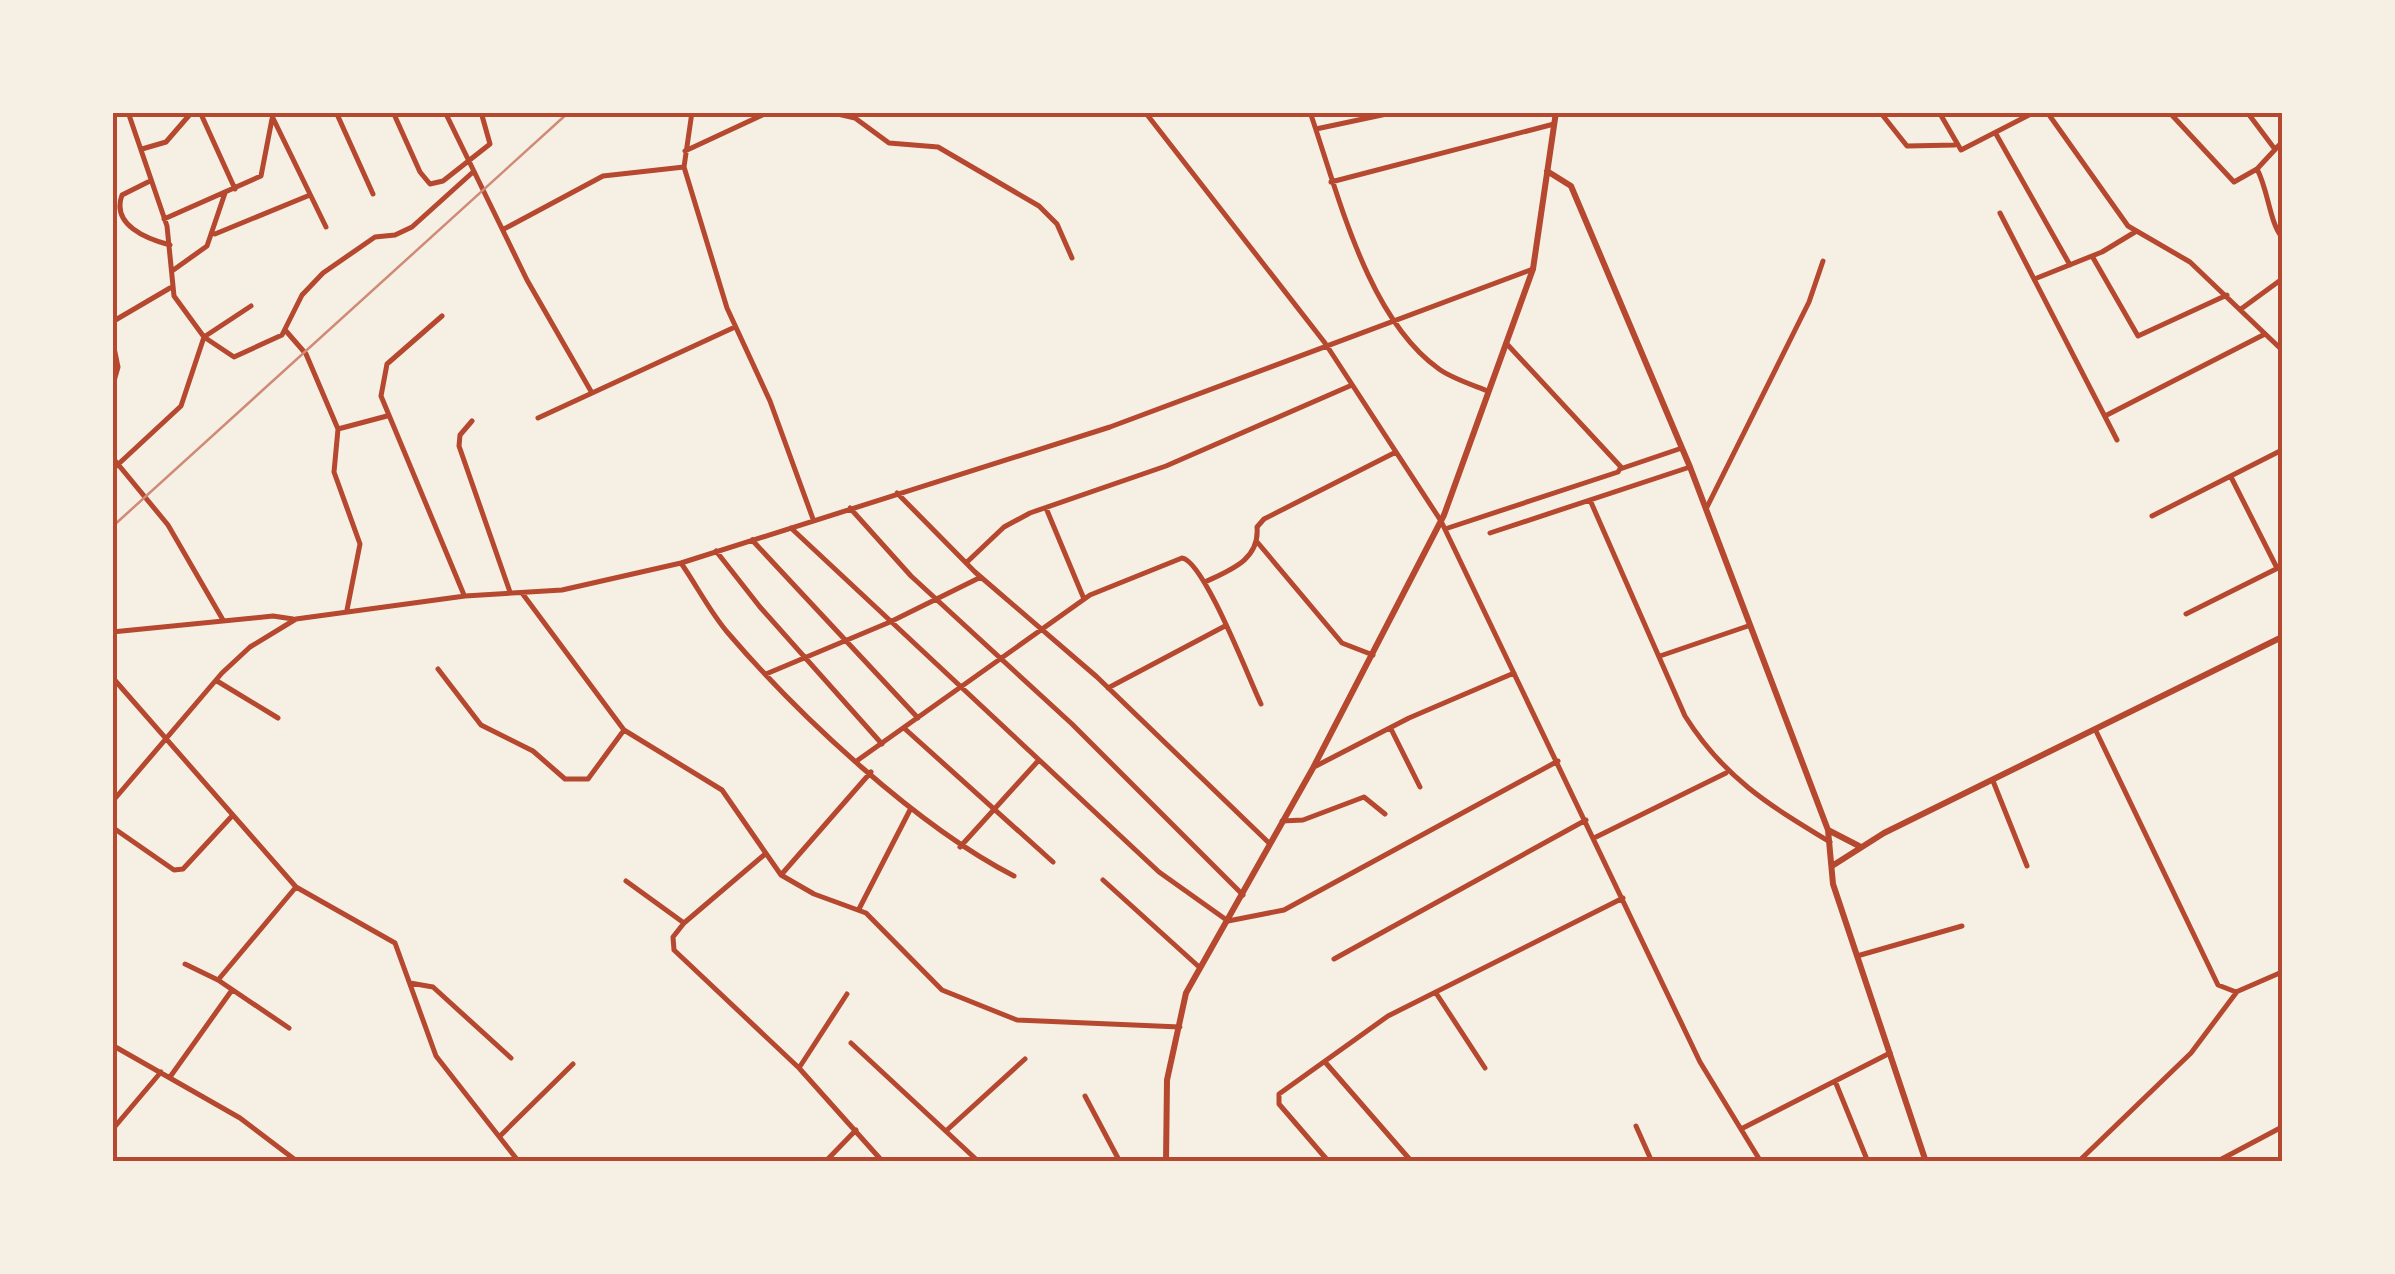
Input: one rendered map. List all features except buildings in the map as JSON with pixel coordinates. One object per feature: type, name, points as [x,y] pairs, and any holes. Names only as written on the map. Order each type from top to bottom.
[{"type":"street","points":[[128,112],[142,149],[148,182],[164,219],[172,287],[204,337],[234,358],[286,331],[302,294],[323,272],[375,237],[395,235],[412,227],[474,172]]},
{"type":"street","points":[[142,149],[166,142],[192,112]]},
{"type":"street","points":[[200,112],[235,189]]},
{"type":"street","points":[[336,112],[373,194]]},
{"type":"street","points":[[394,112],[425,182],[443,180],[469,163],[492,139],[481,112]]},
{"type":"street","points":[[445,112],[568,358],[592,393]]},
{"type":"street","points":[[692,112],[684,167],[736,327],[770,401],[813,519]]},
{"type":"street","points":[[686,151],[770,112]]},
{"type":"street","points":[[829,112],[854,115],[881,140],[938,148],[1039,206],[1057,224],[1072,258]]},
{"type":"street","points":[[1145,112],[1326,343],[1443,525],[1700,1062],[1761,1162]]},
{"type":"street","points":[[1155,112],[1156,124]]},
{"type":"street","points":[[1310,112],[1331,182],[1390,320],[1441,371],[1488,392]]},
{"type":"street","points":[[1316,129],[1396,112]]},
{"type":"street","points":[[1166,1162],[1167,1080],[1198,966],[1243,895],[1443,525],[1532,268],[1556,112]]},
{"type":"street","points":[[1880,112],[1907,146],[1954,145],[1967,150],[2032,113]]},
{"type":"street","points":[[1939,112],[1954,145]]},
{"type":"street","points":[[2047,112],[2074,156],[2136,232],[2190,262],[2282,350]]},
{"type":"street","points":[[2169,112],[2234,182],[2257,169],[2282,142]]},
{"type":"street","points":[[2247,112],[2274,148]]},
{"type":"street","points":[[164,219],[256,182],[264,172],[264,144],[271,116]]},
{"type":"street","points":[[271,116],[326,227]]},
{"type":"street","points":[[1331,182],[1554,124]]},
{"type":"street","points":[[1996,134],[2070,265]]},
{"type":"street","points":[[504,229],[602,176],[684,167]]},
{"type":"street","points":[[2257,169],[2269,192],[2274,226],[2282,238]]},
{"type":"street","points":[[1547,171],[1572,186],[1690,467],[1828,830],[1833,884],[1926,1162]]},
{"type":"street","points":[[148,182],[129,190],[119,204],[131,228],[141,237],[170,245]]},
{"type":"street","points":[[172,271],[194,260],[214,234],[226,193]]},
{"type":"street","points":[[214,234],[310,195]]},
{"type":"street","points":[[2000,213],[2038,278],[2117,440]]},
{"type":"street","points":[[2038,278],[2092,256],[2136,232]]},
{"type":"street","points":[[2092,256],[2138,336],[2227,295]]},
{"type":"street","points":[[1706,509],[1810,302],[1822,262]]},
{"type":"street","points":[[112,632],[223,620],[296,619],[465,596],[594,585],[682,563],[1110,427],[1532,268]]},
{"type":"street","points":[[2241,309],[2282,279]]},
{"type":"street","points":[[112,322],[172,287]]},
{"type":"street","points":[[116,468],[182,406],[204,337],[252,306]]},
{"type":"street","points":[[442,316],[387,364],[381,396],[465,596]]},
{"type":"street","points":[[538,418],[736,327]]},
{"type":"street","points":[[286,331],[306,354],[338,429],[334,472],[360,544],[348,610]]},
{"type":"street","points":[[2105,416],[2266,334]]},
{"type":"street","points":[[112,338],[118,367],[112,388]]},
{"type":"street","points":[[1506,343],[1620,469]]},
{"type":"street","points":[[966,563],[1004,527],[1166,466],[1352,385]]},
{"type":"street","points":[[338,429],[387,416]]},
{"type":"street","points":[[472,421],[460,435],[459,446],[510,592]]},
{"type":"street","points":[[1443,525],[1682,448]]},
{"type":"street","points":[[2152,516],[2282,450]]},
{"type":"street","points":[[1373,654],[1342,642],[1258,543],[1257,527],[1396,452]]},
{"type":"street","points":[[112,457],[116,468],[168,525],[223,620]]},
{"type":"street","points":[[1490,533],[1690,467]]},
{"type":"street","points":[[2186,614],[2280,567],[2231,477]]},
{"type":"street","points":[[897,493],[966,563],[1108,688],[1269,844]]},
{"type":"street","points":[[1590,500],[1685,716],[1727,773],[1830,842]]},
{"type":"street","points":[[850,508],[935,598],[1072,724],[1243,895]]},
{"type":"street","points":[[1046,508],[1084,598]]},
{"type":"street","points":[[790,527],[1159,872],[1228,920],[1284,910],[1558,761]]},
{"type":"street","points":[[752,540],[918,718]]},
{"type":"street","points":[[1205,582],[1238,566],[1258,543]]},
{"type":"street","points":[[716,551],[882,744]]},
{"type":"street","points":[[858,760],[1084,598],[1182,558],[1188,558],[1205,582],[1261,704]]},
{"type":"street","points":[[682,563],[726,631],[766,674],[911,808],[960,846],[1014,876]]},
{"type":"street","points":[[766,674],[890,622],[981,577]]},
{"type":"street","points":[[521,592],[624,730],[722,790],[781,874],[814,894],[858,910],[878,924],[942,990],[1017,1020],[1180,1027]]},
{"type":"street","points":[[112,802],[250,647],[296,619]]},
{"type":"street","points":[[1108,688],[1225,626]]},
{"type":"street","points":[[1660,656],[1748,626]]},
{"type":"street","points":[[1832,866],[1860,846],[2282,637]]},
{"type":"street","points":[[438,669],[481,724],[533,751],[565,779],[588,779],[624,730]]},
{"type":"street","points":[[1313,768],[1514,673]]},
{"type":"street","points":[[112,676],[296,886],[386,935],[395,944],[436,1056],[519,1162]]},
{"type":"street","points":[[217,681],[278,718]]},
{"type":"street","points":[[904,728],[1053,862]]},
{"type":"street","points":[[1391,729],[1420,787]]},
{"type":"street","points":[[2096,730],[2218,986],[2236,992]]},
{"type":"street","points":[[960,846],[1038,761]]},
{"type":"street","points":[[781,874],[871,772]]},
{"type":"street","points":[[1594,838],[1727,773]]},
{"type":"street","points":[[1994,781],[2027,866]]},
{"type":"street","points":[[1282,821],[1303,820],[1364,797],[1385,814]]},
{"type":"street","points":[[858,910],[911,808]]},
{"type":"street","points":[[112,827],[174,870],[183,868],[232,816]]},
{"type":"street","points":[[1334,959],[1356,943],[1586,820]]},
{"type":"street","points":[[1828,830],[1860,846]]},
{"type":"street","points":[[764,855],[684,924],[673,936],[674,950],[799,1068],[883,1162]]},
{"type":"street","points":[[1103,880],[1198,966]]},
{"type":"street","points":[[626,882],[684,924]]},
{"type":"street","points":[[218,980],[296,886]]},
{"type":"street","points":[[1328,1162],[1277,1098],[1388,1016],[1622,898]]},
{"type":"street","points":[[1857,956],[1962,926]]},
{"type":"street","points":[[184,964],[218,980],[289,1028]]},
{"type":"street","points":[[2078,1162],[2191,1053],[2236,992],[2282,972]]},
{"type":"street","points":[[410,984],[433,987],[510,1058]]},
{"type":"street","points":[[170,1078],[232,990]]},
{"type":"street","points":[[1436,993],[1485,1068]]},
{"type":"street","points":[[799,1068],[848,994]]},
{"type":"street","points":[[851,1043],[979,1162]]},
{"type":"street","points":[[114,1049],[240,1118],[298,1162]]},
{"type":"street","points":[[1741,1129],[1892,1052]]},
{"type":"street","points":[[947,1130],[1025,1059]]},
{"type":"street","points":[[1325,1062],[1412,1162]]},
{"type":"street","points":[[500,1136],[573,1064]]},
{"type":"street","points":[[112,1130],[161,1072]]},
{"type":"street","points":[[1835,1081],[1868,1162]]},
{"type":"street","points":[[1085,1096],[1120,1162]]},
{"type":"street","points":[[1636,1126],[1652,1162]]},
{"type":"street","points":[[2216,1162],[2282,1127]]},
{"type":"street","points":[[825,1162],[856,1130]]},
{"type":"railway","points":[[112,527],[569,112]]}]
